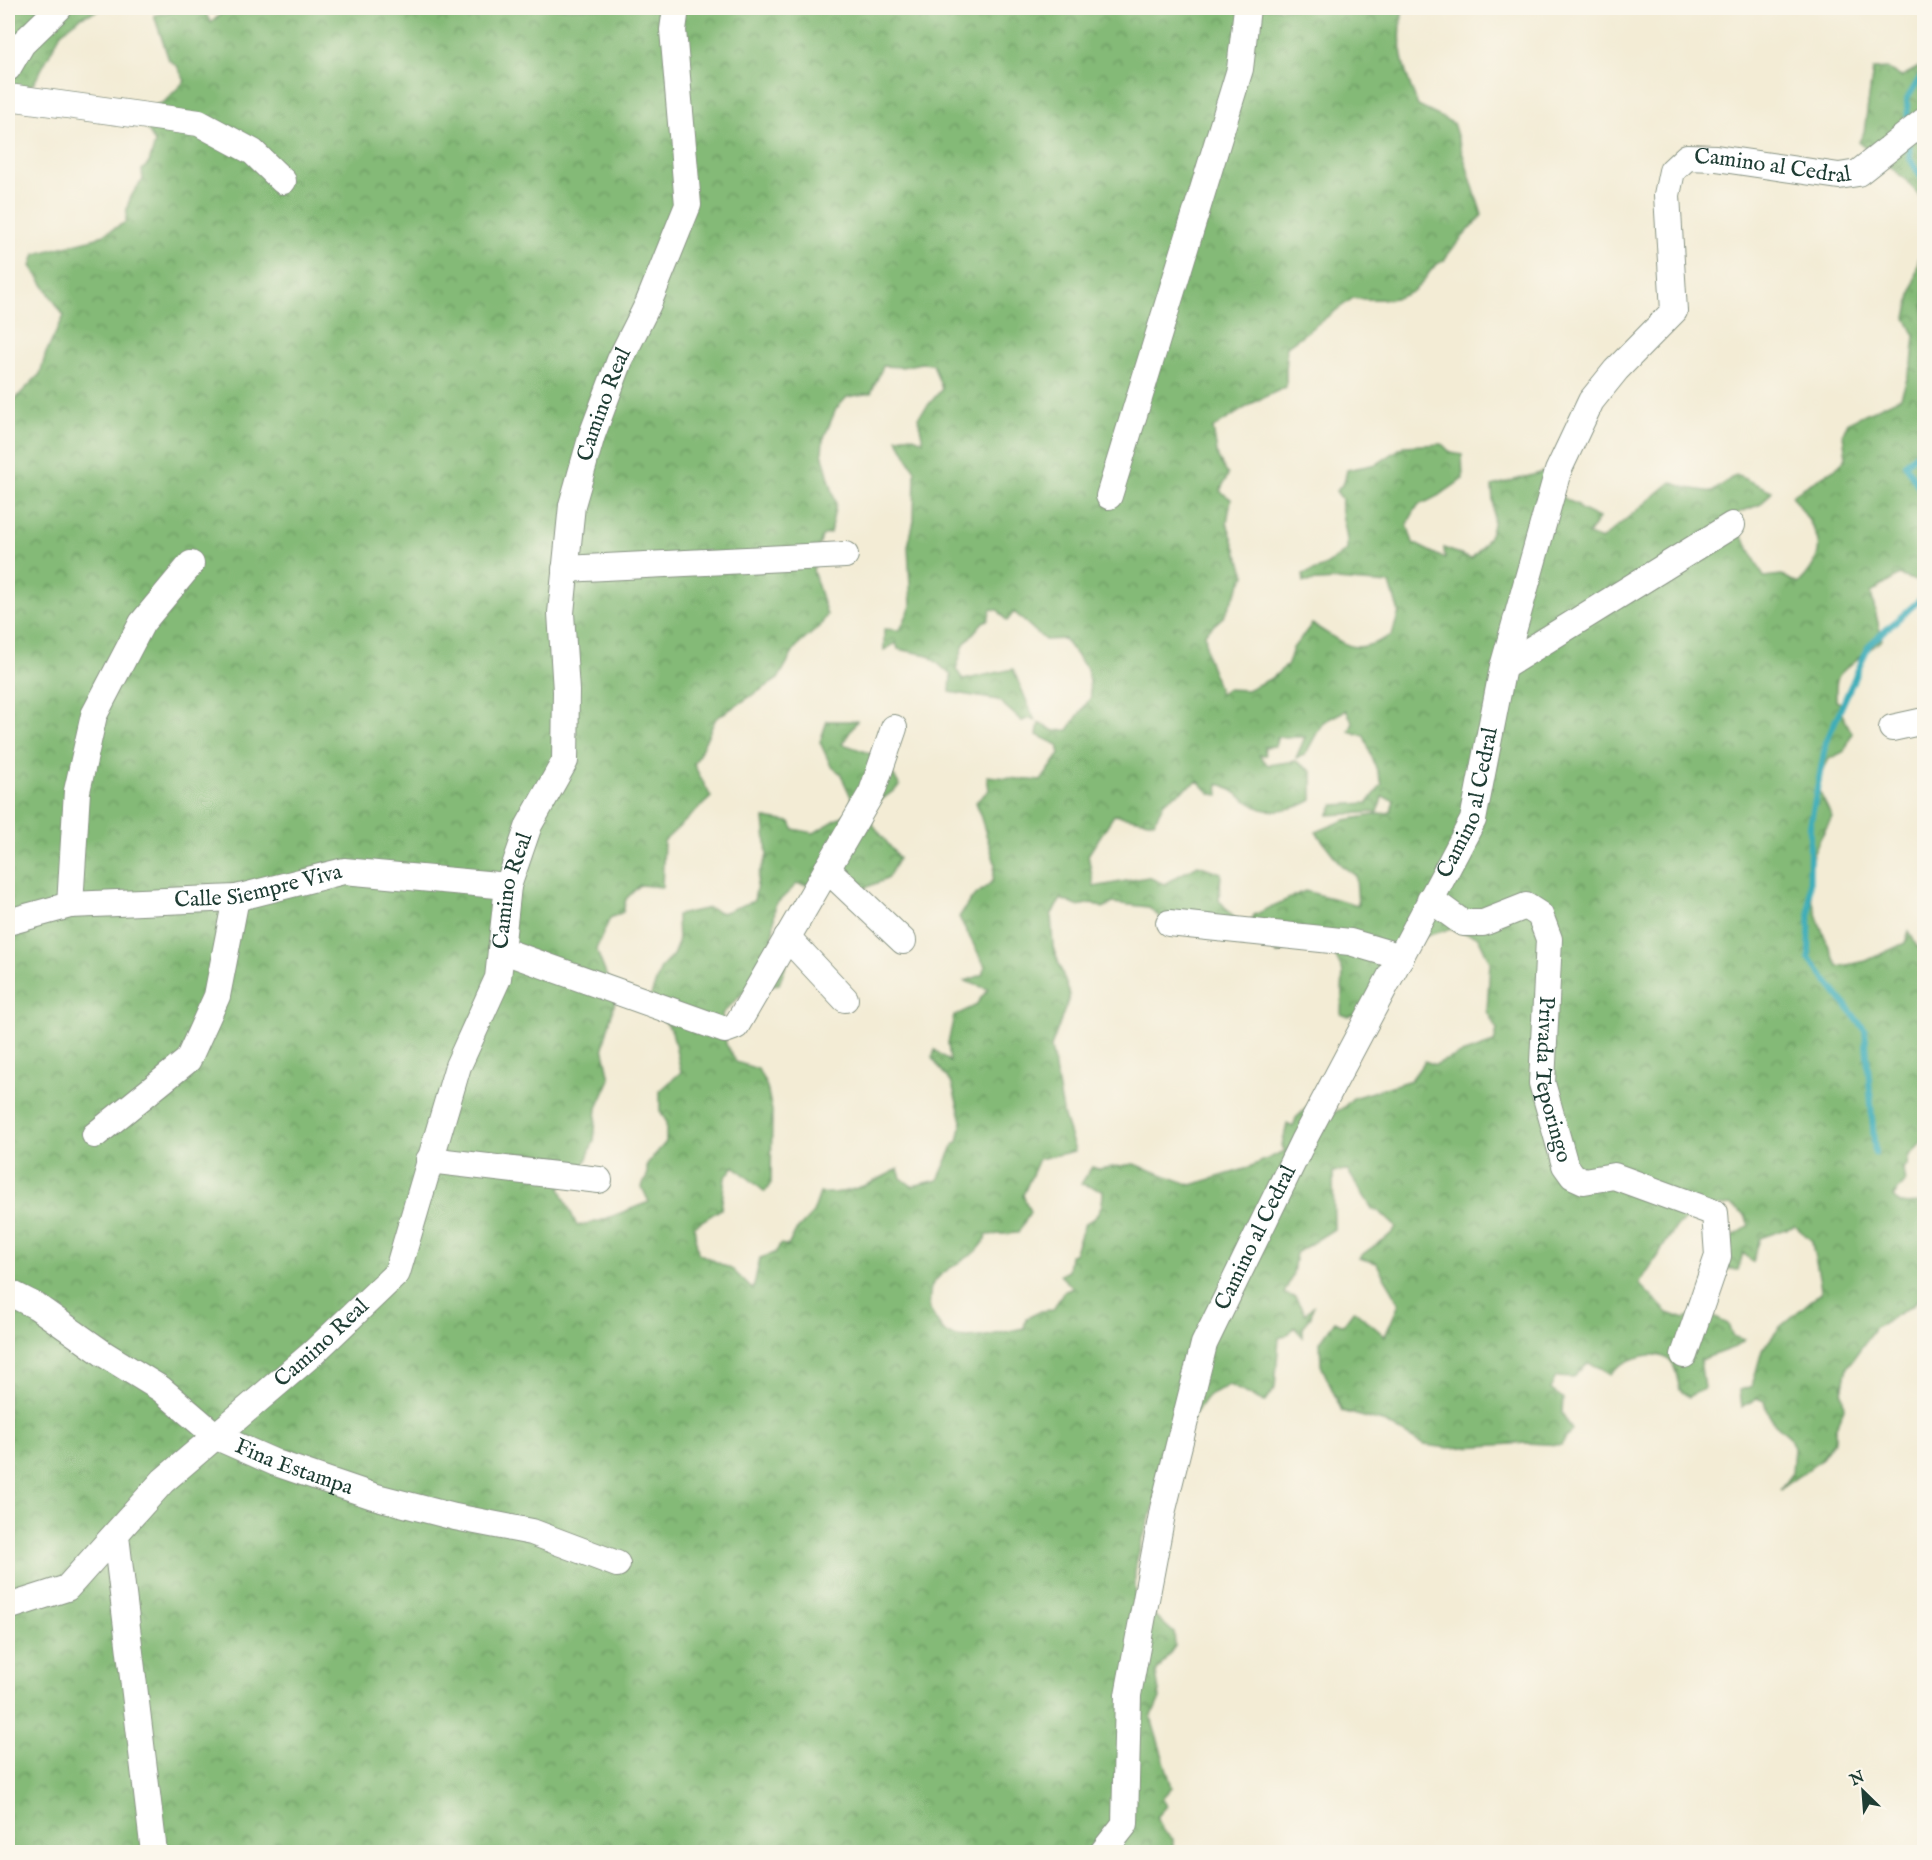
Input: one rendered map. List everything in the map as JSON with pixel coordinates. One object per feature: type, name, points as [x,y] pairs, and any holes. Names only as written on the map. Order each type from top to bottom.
[{"type":"street","points":[[8,68],[22,44],[59,8]]},
{"type":"street","name":"Camino Real","points":[[8,1607],[67,1588],[163,1481],[217,1437],[397,1274],[458,1066],[498,978],[508,886],[529,825],[565,761],[566,692],[561,612],[572,505],[592,435],[620,360],[648,304],[688,205],[673,30],[676,8]]},
{"type":"street","points":[[1108,496],[1240,69],[1247,8]]},
{"type":"street","points":[[8,97],[199,123],[253,152],[283,181]]},
{"type":"street","name":"Camino al Cedral","points":[[1102,1852],[1125,1824],[1128,1695],[1163,1509],[1204,1344],[1304,1139],[1473,820],[1503,667],[1558,471],[1591,401],[1616,370],[1674,311],[1667,195],[1672,171],[1687,157],[1716,158],[1839,176],[1858,173],[1887,153],[1924,122]]},
{"type":"street","points":[[1503,667],[1732,525]]},
{"type":"street","points":[[565,569],[845,555]]},
{"type":"street","points":[[70,905],[77,791],[94,715],[142,623],[191,564]]},
{"type":"street","points":[[1892,729],[1924,721]]},
{"type":"street","points":[[501,950],[725,1030],[735,1026],[872,792],[894,728]]},
{"type":"street","points":[[827,869],[903,941]]},
{"type":"street","name":"Calle Siempre Viva","points":[[8,922],[70,905],[236,898],[344,871],[508,886]]},
{"type":"street","points":[[95,1135],[188,1060],[217,996],[236,898]]},
{"type":"street","name":"Privada Teporingo","points":[[1430,899],[1463,923],[1484,923],[1526,906],[1540,915],[1549,939],[1542,1083],[1565,1165],[1572,1176],[1584,1181],[1614,1176],[1715,1213],[1718,1256],[1684,1354]]},
{"type":"street","points":[[1169,923],[1350,942],[1401,957]]},
{"type":"street","points":[[787,938],[845,999]]},
{"type":"street","points":[[429,1160],[599,1180]]},
{"type":"street","name":"Fina Estampa","points":[[8,1292],[36,1306],[104,1354],[161,1389],[217,1437],[276,1463],[373,1496],[455,1517],[532,1532],[617,1564]]},
{"type":"street","points":[[116,1536],[154,1852]]},
{"type":"green space","points":[[8,8],[105,8],[81,17],[61,33],[34,83],[8,101]]},
{"type":"green space","points":[[187,8],[206,8],[206,14],[211,23],[227,8],[1403,8],[1400,35],[1402,58],[1413,93],[1418,106],[1453,123],[1482,215],[1450,251],[1445,260],[1434,267],[1414,290],[1389,299],[1353,298],[1286,347],[1286,387],[1256,401],[1213,428],[1218,458],[1228,475],[1220,491],[1231,499],[1227,523],[1245,575],[1224,616],[1205,633],[1207,655],[1220,694],[1226,689],[1247,690],[1272,678],[1288,664],[1293,648],[1312,624],[1350,646],[1367,646],[1392,635],[1399,612],[1390,584],[1336,580],[1304,582],[1303,574],[1322,568],[1347,550],[1342,499],[1336,491],[1344,483],[1347,470],[1377,464],[1404,446],[1442,444],[1451,453],[1462,455],[1463,479],[1436,497],[1418,505],[1407,524],[1413,543],[1445,559],[1444,548],[1471,559],[1486,541],[1494,518],[1492,486],[1544,472],[1557,493],[1578,505],[1580,509],[1599,518],[1588,535],[1601,540],[1671,482],[1687,488],[1712,492],[1736,475],[1772,491],[1761,504],[1738,513],[1735,522],[1764,577],[1782,575],[1798,584],[1816,560],[1818,540],[1814,529],[1792,495],[1839,466],[1846,457],[1843,434],[1848,422],[1901,397],[1912,364],[1915,336],[1906,318],[1924,236],[1924,584],[1899,575],[1871,593],[1882,640],[1838,677],[1836,701],[1842,704],[1840,710],[1852,733],[1845,751],[1829,759],[1816,785],[1832,817],[1813,855],[1810,883],[1816,912],[1838,967],[1866,961],[1905,943],[1909,931],[1917,947],[1924,946],[1924,1140],[1908,1157],[1907,1166],[1903,1169],[1905,1182],[1893,1197],[1900,1204],[1924,1203],[1924,1252],[1921,1256],[1924,1293],[1913,1305],[1875,1328],[1847,1367],[1842,1392],[1844,1408],[1835,1429],[1835,1440],[1820,1461],[1780,1489],[1792,1473],[1794,1448],[1789,1436],[1772,1421],[1764,1401],[1757,1398],[1742,1407],[1740,1390],[1752,1386],[1762,1350],[1780,1327],[1821,1292],[1812,1241],[1795,1226],[1760,1238],[1753,1262],[1743,1253],[1738,1270],[1721,1268],[1724,1243],[1749,1226],[1745,1215],[1730,1205],[1703,1209],[1676,1227],[1639,1284],[1668,1313],[1685,1319],[1701,1311],[1728,1324],[1732,1336],[1744,1340],[1735,1347],[1700,1360],[1704,1388],[1689,1397],[1680,1390],[1674,1367],[1668,1360],[1652,1355],[1642,1356],[1622,1364],[1609,1375],[1601,1368],[1588,1363],[1573,1378],[1556,1377],[1550,1389],[1563,1398],[1562,1413],[1572,1430],[1561,1445],[1527,1443],[1449,1448],[1424,1445],[1386,1423],[1342,1411],[1321,1365],[1320,1342],[1335,1321],[1343,1325],[1354,1310],[1385,1336],[1399,1304],[1377,1263],[1359,1258],[1393,1232],[1396,1227],[1379,1211],[1373,1210],[1348,1171],[1333,1172],[1334,1229],[1296,1253],[1293,1273],[1284,1294],[1295,1297],[1305,1314],[1313,1306],[1311,1317],[1303,1327],[1303,1337],[1294,1327],[1287,1335],[1279,1338],[1275,1388],[1265,1402],[1229,1385],[1209,1395],[1200,1407],[1164,1480],[1138,1557],[1135,1575],[1136,1599],[1174,1633],[1175,1646],[1156,1673],[1160,1698],[1151,1718],[1172,1787],[1162,1798],[1167,1806],[1157,1817],[1163,1831],[1173,1839],[1173,1852],[8,1852],[8,402],[12,402],[40,374],[46,353],[64,316],[31,266],[35,254],[97,238],[126,222],[130,199],[143,180],[142,170],[149,163],[155,143],[146,127],[156,105],[164,102],[185,81],[177,66],[169,60],[154,15]],"holes":[[[921,363],[933,364],[942,389],[918,417],[923,441],[911,436],[897,438],[915,471],[914,521],[908,546],[911,606],[900,630],[884,629],[884,650],[896,643],[898,649],[928,655],[951,675],[950,692],[998,700],[1022,721],[1029,718],[1035,721],[1013,669],[963,680],[956,669],[964,644],[983,622],[988,620],[991,609],[998,610],[1007,621],[1014,612],[1045,640],[1064,639],[1087,669],[1091,697],[1068,730],[1054,731],[1039,723],[1037,735],[1058,745],[1060,754],[1041,781],[987,776],[989,790],[976,802],[995,863],[993,881],[971,899],[959,917],[985,966],[982,975],[965,981],[988,989],[975,1006],[954,1016],[948,1043],[950,1062],[935,1050],[932,1058],[952,1084],[962,1121],[958,1142],[954,1144],[938,1180],[912,1186],[901,1178],[898,1169],[851,1190],[820,1193],[813,1213],[795,1232],[788,1246],[781,1244],[775,1253],[760,1258],[753,1290],[733,1270],[698,1253],[694,1226],[721,1209],[725,1178],[734,1166],[765,1192],[771,1183],[772,1111],[767,1087],[758,1069],[736,1062],[726,1044],[722,1014],[749,987],[779,984],[787,963],[772,952],[775,905],[797,884],[860,890],[887,879],[899,858],[871,822],[873,806],[900,786],[883,762],[862,750],[842,744],[857,721],[827,721],[820,742],[831,766],[840,773],[856,808],[814,833],[793,829],[790,822],[764,818],[767,856],[759,873],[754,901],[722,913],[709,908],[677,915],[678,943],[673,955],[661,968],[649,1001],[672,1031],[681,1072],[660,1091],[660,1111],[666,1121],[666,1142],[647,1164],[647,1176],[642,1187],[649,1202],[600,1221],[577,1226],[560,1188],[584,1166],[594,1140],[597,1108],[610,1079],[603,1047],[619,986],[607,977],[596,949],[610,918],[623,912],[626,899],[640,885],[662,887],[664,841],[711,797],[694,765],[716,718],[778,679],[796,647],[820,626],[827,615],[813,570],[822,536],[830,533],[836,504],[822,453],[823,440],[836,409],[847,397],[871,393],[883,366],[902,367]],[[1346,710],[1353,723],[1349,731],[1364,736],[1382,784],[1368,803],[1334,805],[1328,815],[1378,812],[1382,797],[1394,800],[1391,812],[1345,820],[1316,832],[1341,865],[1356,876],[1358,905],[1305,891],[1254,915],[1249,926],[1278,954],[1306,939],[1333,951],[1343,972],[1341,1014],[1349,1017],[1353,1015],[1361,1022],[1413,939],[1451,929],[1478,937],[1490,962],[1487,1011],[1497,1030],[1494,1043],[1435,1065],[1425,1061],[1411,1080],[1353,1098],[1343,1108],[1320,1120],[1312,1103],[1296,1118],[1293,1127],[1287,1124],[1282,1146],[1285,1151],[1245,1169],[1191,1185],[1134,1164],[1098,1169],[1092,1167],[1081,1184],[1103,1190],[1102,1201],[1098,1214],[1085,1223],[1074,1254],[1070,1255],[1068,1271],[1060,1275],[1073,1288],[1063,1292],[1053,1310],[1040,1311],[1026,1319],[1024,1328],[973,1338],[962,1338],[945,1332],[929,1309],[932,1285],[946,1271],[977,1250],[987,1235],[1018,1233],[1030,1212],[1023,1195],[1039,1159],[1075,1151],[1064,1117],[1051,1047],[1070,995],[1053,947],[1051,915],[1061,899],[1077,906],[1092,903],[1103,908],[1113,903],[1148,907],[1171,927],[1240,925],[1219,900],[1221,873],[1198,865],[1164,884],[1148,877],[1094,887],[1088,855],[1114,815],[1154,822],[1165,801],[1198,781],[1211,794],[1219,795],[1218,784],[1225,786],[1251,804],[1266,810],[1290,808],[1312,800],[1312,772],[1296,761],[1268,765],[1259,755],[1266,755],[1264,747],[1275,746],[1278,737],[1305,737],[1296,758],[1305,755],[1323,722]]]},
{"type":"green space","points":[[1924,64],[1924,201],[1905,179],[1859,142],[1864,132],[1873,69],[1887,68],[1901,77]]},
{"type":"waterway","points":[[1908,123],[1907,99],[1924,71]]},
{"type":"waterway","points":[[1909,142],[1910,159],[1924,182]]},
{"type":"waterway","points":[[1924,447],[1905,464],[1924,496]]},
{"type":"waterway","points":[[1875,1153],[1865,1030],[1809,958],[1810,826],[1826,742],[1869,645],[1924,596]]}]
